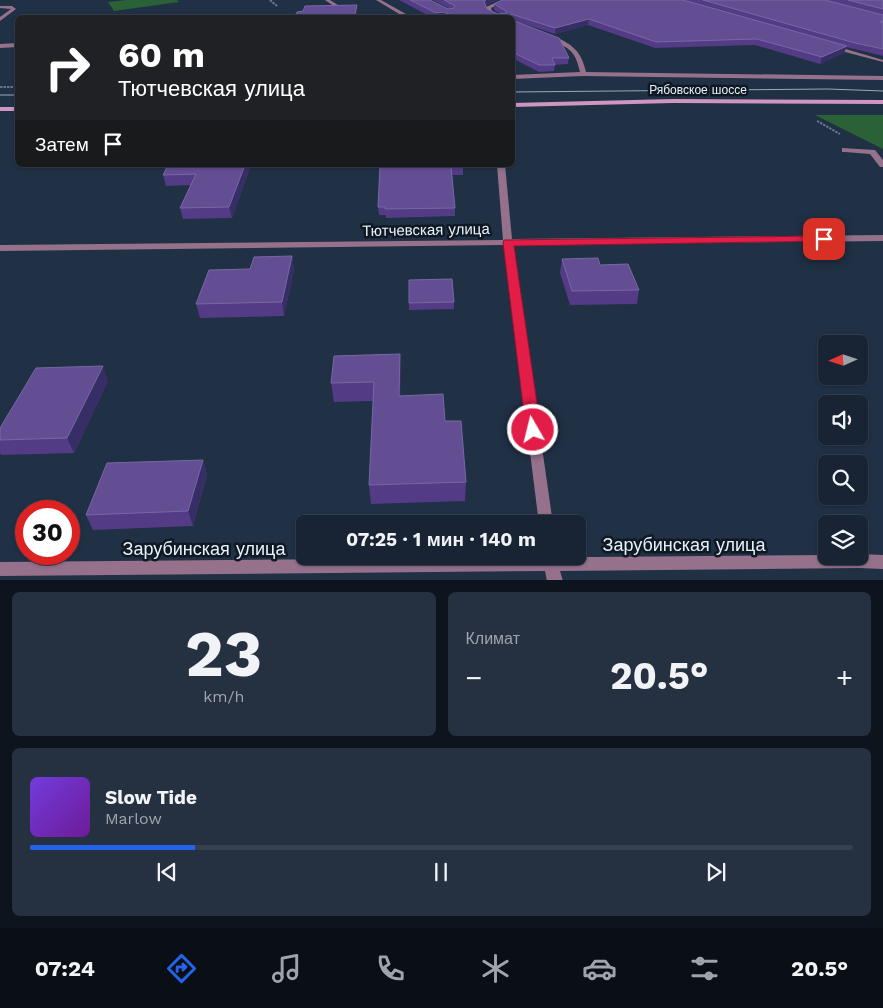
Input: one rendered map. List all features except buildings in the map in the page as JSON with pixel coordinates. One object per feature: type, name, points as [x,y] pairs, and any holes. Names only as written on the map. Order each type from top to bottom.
[{"type":"main road","name":"Рябовское шоссе","points":[[515,105],[673,101],[883,102]]},
{"type":"main road","points":[[0,110],[15,109]]},
{"type":"street","points":[[327,0],[350,15]]},
{"type":"street","points":[[378,0],[406,15]]},
{"type":"street","points":[[496,15],[490,12],[488,8],[508,0]]},
{"type":"street","points":[[0,7],[12,7],[14,10],[0,18]]},
{"type":"street","points":[[341,15],[350,15]]},
{"type":"street","points":[[545,34],[574,50],[580,58],[583,74]]},
{"type":"street","points":[[824,44],[882,61]]},
{"type":"street","points":[[1,45],[15,45]]},
{"type":"street","points":[[515,77],[583,74],[883,78]]},
{"type":"street","points":[[845,150],[872,152],[883,165]]},
{"type":"street","points":[[500,167],[508,243],[545,515]]},
{"type":"street","name":"Тютчевская улица","points":[[0,248],[883,238]]},
{"type":"street","name":"Зарубинская улица","points":[[586,560],[883,562]]},
{"type":"street","name":"Зарубинская улица","points":[[0,569],[296,564]]},
{"type":"street","points":[[552,565],[555,580]]},
{"type":"path","points":[[0,87],[15,87]]},
{"type":"green space","points":[[177,0],[179,2],[114,11],[108,2]]},
{"type":"green space","points":[[815,115],[883,115],[883,149]]},
{"type":"tram line","points":[[515,92],[828,89],[883,91]]},
{"type":"tram line","points":[[0,95],[15,95]]},
{"type":"route","points":[[533,430],[508,243],[824,239]]}]
